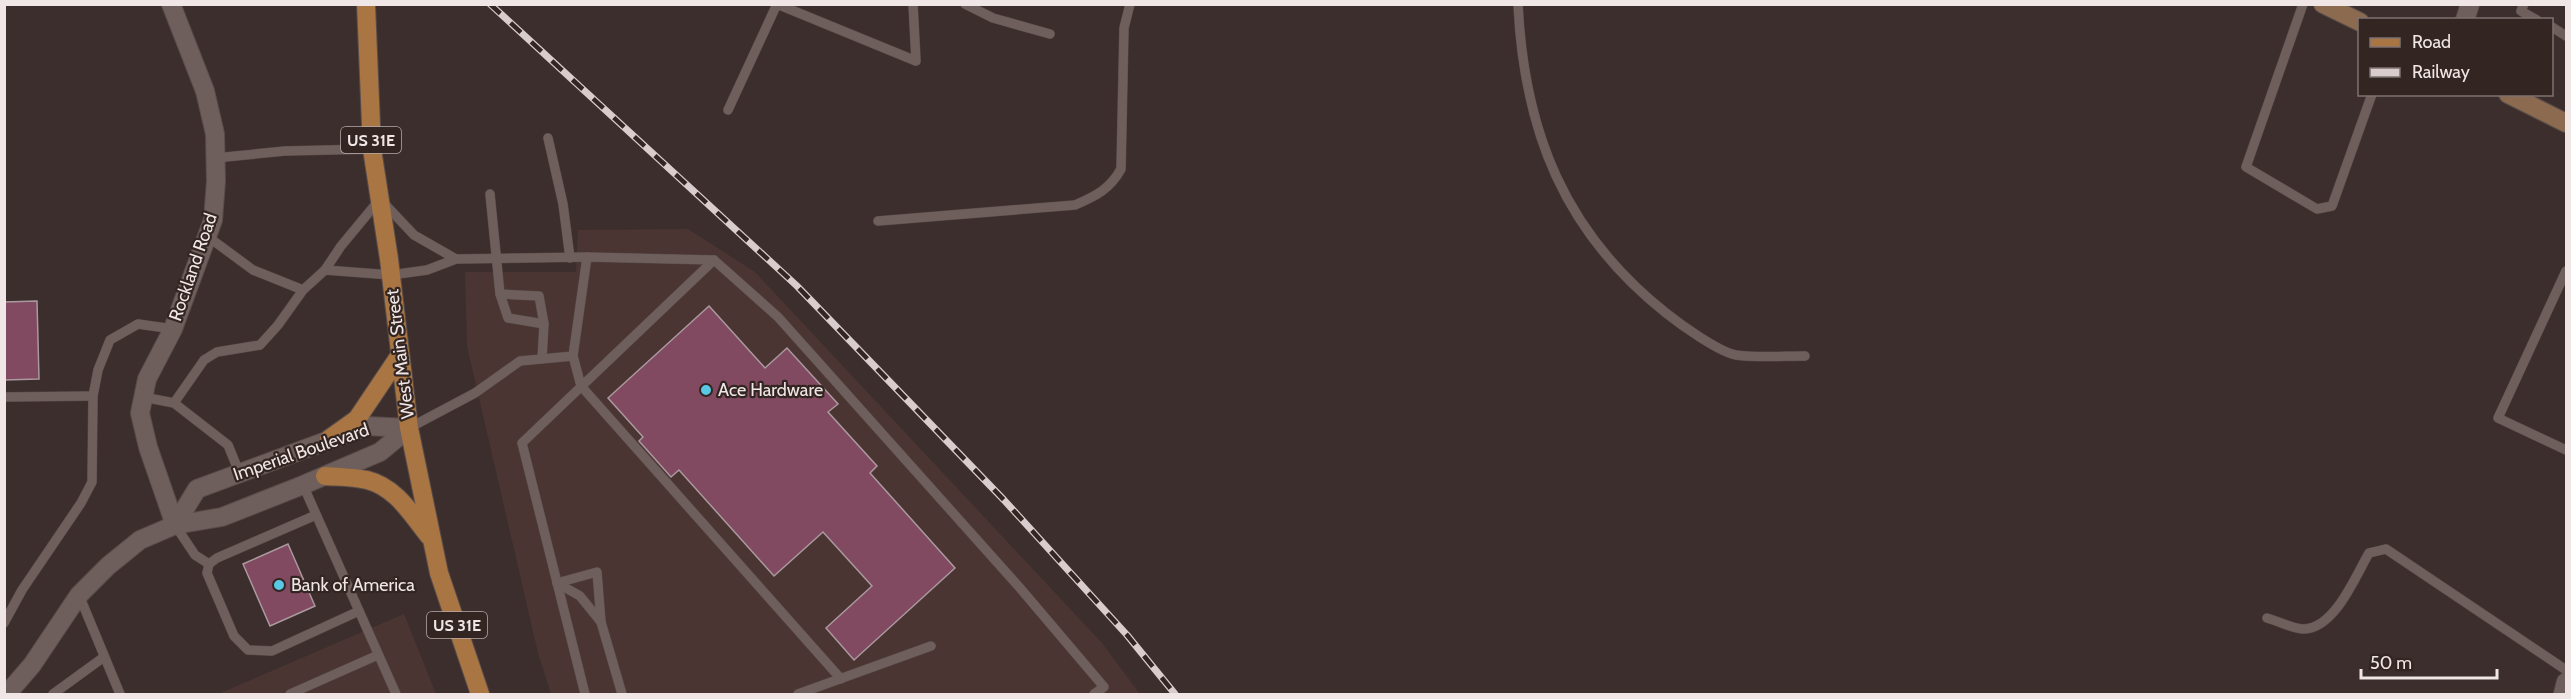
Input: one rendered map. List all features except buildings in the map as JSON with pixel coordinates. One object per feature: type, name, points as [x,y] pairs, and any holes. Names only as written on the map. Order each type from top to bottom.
[{"type":"main road","name":"West Main Street","points":[[366,4],[372,150],[391,275],[409,428],[430,537],[480,694]]},
{"type":"main road","points":[[2324,4],[2358,21]]},
{"type":"main road","points":[[2512,96],[2566,123]]},
{"type":"main road","points":[[329,439],[357,418],[400,355]]},
{"type":"main road","points":[[325,476],[368,480],[387,489],[396,496],[430,537]]},
{"type":"street","name":"Rockland Road","points":[[171,4],[205,91],[215,134],[213,220],[173,329],[147,379],[140,413],[148,447],[175,525]]},
{"type":"street","name":"Imperial Boulevard","points":[[175,525],[197,489],[367,426],[409,428]]},
{"type":"street","name":"Imperial Boulevard","points":[[7,694],[32,665],[79,595],[108,566],[140,540],[175,525],[222,517],[325,476],[381,452],[409,428]]},
{"type":"street","points":[[2564,694],[2566,682]]},
{"type":"lane","points":[[728,110],[777,4],[916,61],[913,4]]},
{"type":"lane","points":[[965,4],[993,18],[1050,34]]},
{"type":"lane","points":[[878,220],[1075,205],[1095,197],[1113,184],[1121,169],[1125,28],[1130,4]]},
{"type":"lane","points":[[1518,4],[1520,48],[1527,91],[1541,143],[1560,187],[1586,229],[1615,267],[1643,295],[1684,328],[1734,354],[1805,356]]},
{"type":"lane","points":[[2303,4],[2246,167],[2317,209],[2332,206],[2371,96]]},
{"type":"lane","points":[[2524,4],[2521,11],[2533,18]]},
{"type":"lane","points":[[2553,28],[2566,36]]},
{"type":"lane","points":[[548,138],[563,204],[570,258]]},
{"type":"lane","points":[[215,158],[285,151],[372,150]]},
{"type":"lane","points":[[489,194],[500,294],[508,318],[544,324]]},
{"type":"lane","points":[[174,403],[204,360],[217,352],[260,345],[278,325],[303,290],[325,270],[341,246],[380,199],[414,234],[456,259]]},
{"type":"lane","points":[[207,236],[253,270],[303,290]]},
{"type":"lane","points":[[587,257],[573,356],[581,386],[841,679]]},
{"type":"lane","points":[[325,270],[391,275],[427,270],[456,259],[587,257],[714,260],[778,317],[1020,588],[1107,691],[1094,694]]},
{"type":"lane","points":[[585,694],[522,442],[714,260]]},
{"type":"lane","points":[[2566,271],[2498,418],[2566,450]]},
{"type":"lane","points":[[500,294],[539,296],[544,324],[542,359]]},
{"type":"lane","points":[[4,623],[22,590],[81,503],[92,482],[93,396],[98,370],[110,340],[138,324],[173,329]]},
{"type":"lane","points":[[409,428],[476,393],[520,361],[573,356]]},
{"type":"lane","points":[[4,397],[93,396]]},
{"type":"lane","points":[[143,397],[174,403],[228,445],[239,472]]},
{"type":"lane","points":[[303,485],[396,694]]},
{"type":"lane","points":[[316,515],[213,561],[207,573],[234,636],[248,650],[272,651],[359,611]]},
{"type":"lane","points":[[175,525],[195,555],[213,561]]},
{"type":"lane","points":[[2267,618],[2303,629],[2322,624],[2339,606],[2369,553],[2386,549],[2566,670]]},
{"type":"lane","points":[[557,583],[597,572],[601,622],[622,694]]},
{"type":"lane","points":[[557,583],[580,596],[601,622]]},
{"type":"lane","points":[[79,595],[120,694]]},
{"type":"lane","points":[[803,694],[931,646]]},
{"type":"lane","points":[[290,694],[378,655]]},
{"type":"lane","points":[[53,694],[104,657]]},
{"type":"shaded area","points":[[688,229],[755,272],[1102,643],[1140,694],[551,694],[538,653],[467,346],[465,272],[576,272],[578,230]]},
{"type":"shaded area","points":[[404,614],[436,694],[218,694]]},
{"type":"railway","points":[[490,4],[797,286],[1004,500],[1127,635],[1175,694]]},
{"type":"place","name":"Ace Hardware","points":[[706,390]]},
{"type":"place","name":"Bank of America","points":[[279,585]]}]
